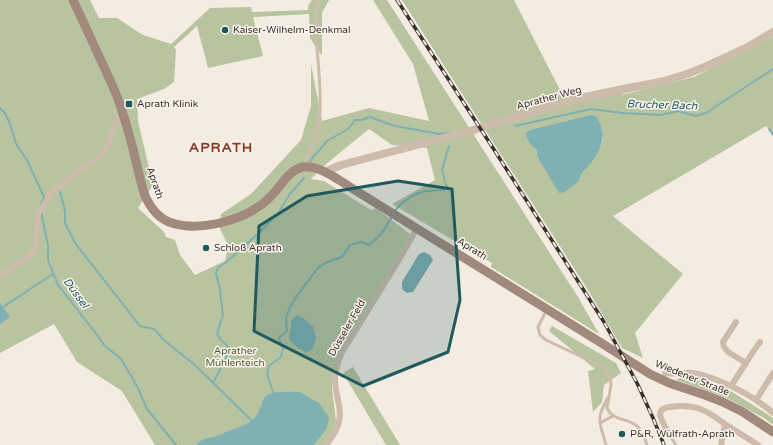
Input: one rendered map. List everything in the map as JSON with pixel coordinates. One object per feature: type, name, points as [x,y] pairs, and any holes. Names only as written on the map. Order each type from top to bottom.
[{"type":"main road","name":"Aprath","points":[[73,0],[122,111],[146,198],[159,216],[180,226],[216,224],[235,219],[261,206],[288,176],[299,168],[313,168],[325,172],[604,344]]},
{"type":"main road","name":"Wiedener Straße","points":[[604,344],[659,378],[723,402],[743,412],[773,432]]},
{"type":"street","name":"Aprather Weg","points":[[325,172],[341,165],[470,131],[569,101],[664,81],[687,74],[748,47],[773,32]]},
{"type":"street","points":[[0,275],[28,258],[34,250],[36,245],[38,214],[43,206],[52,194],[77,172],[94,161],[106,150],[114,126],[122,111]]},
{"type":"street","name":"Düsseler Feld","points":[[326,445],[335,433],[339,421],[340,409],[334,382],[341,354],[417,228]]},
{"type":"street","points":[[736,322],[723,342],[724,347],[728,352],[746,363]]},
{"type":"street","name":"Wiedener Straße","points":[[732,386],[760,342]]},
{"type":"street","name":"Wiedener Straße","points":[[665,373],[673,374],[685,372],[708,376],[732,386],[756,400],[773,413]]},
{"type":"street","points":[[756,400],[773,372]]},
{"type":"street","points":[[667,431],[660,416],[662,410],[665,408],[682,405],[692,406],[708,412],[758,445]]},
{"type":"street","points":[[721,445],[725,424]]},
{"type":"lane","points":[[305,167],[306,159],[316,138],[320,113],[316,25],[319,0]]},
{"type":"lane","points":[[548,309],[538,327],[540,334],[546,340],[605,368],[610,377],[611,386],[607,408],[608,411],[612,416],[636,426],[643,434],[647,445]]},
{"type":"lane","points":[[606,445],[600,423],[600,417],[609,396]]},
{"type":"lane","points":[[600,423],[612,416]]},
{"type":"lane","points":[[667,431],[676,445]]},
{"type":"highlighted area","points":[[398,181],[452,189],[460,300],[448,352],[363,386],[254,331],[259,226],[307,196]]},
{"type":"green space","points":[[0,0],[90,0],[99,18],[117,18],[143,35],[171,44],[210,8],[251,7],[252,12],[308,10],[308,6],[312,0],[329,0],[322,13],[322,56],[310,38],[309,14],[253,17],[263,56],[208,68],[197,26],[174,47],[176,50],[174,82],[164,89],[137,99],[138,121],[153,185],[138,208],[164,232],[166,237],[175,240],[180,255],[195,275],[225,261],[228,245],[220,229],[221,214],[251,194],[301,140],[311,106],[311,64],[322,121],[369,108],[429,121],[413,64],[373,0],[387,0],[578,297],[599,334],[491,267],[492,263],[392,204],[435,180],[427,148],[392,145],[369,129],[326,164],[311,179],[324,181],[371,210],[376,208],[410,234],[333,371],[332,388],[336,421],[333,434],[325,445],[155,445],[122,391],[77,362],[54,324],[0,353]]},
{"type":"green space","points":[[402,0],[514,0],[559,88],[570,96],[637,82],[622,95],[694,77],[773,37],[773,135],[766,126],[613,216],[683,274],[635,333],[643,358],[622,348],[588,290]],"holes":[[[603,139],[594,159],[580,176],[537,156],[537,150]]]},
{"type":"green space","points":[[552,326],[616,363],[621,373],[604,385],[602,402],[593,412],[588,371],[595,369],[549,331]]},
{"type":"green space","points":[[353,367],[400,445],[386,445],[343,373]]},
{"type":"green space","points":[[685,375],[729,390],[773,418],[773,425],[764,418],[725,397],[676,380]]},
{"type":"water","points":[[591,115],[596,116],[602,128],[601,146],[591,163],[582,173],[579,181],[565,192],[559,193],[537,156],[537,150],[528,140],[526,133],[530,130]]},
{"type":"water","points":[[424,252],[430,255],[433,260],[413,292],[407,293],[402,289],[402,282],[419,254]]},
{"type":"water","points":[[0,303],[10,317],[0,324]]},
{"type":"water","points":[[297,315],[306,320],[313,327],[316,338],[313,348],[308,352],[300,349],[289,339],[291,321]]},
{"type":"water","name":"Aprather Mühlenteich","points":[[281,392],[300,392],[319,403],[329,417],[327,428],[314,445],[197,445],[202,440],[219,436],[225,432],[251,422],[256,417],[264,398],[267,395]]},
{"type":"waterway","name":"Brucher Bach","points":[[515,126],[591,109],[623,113],[660,115],[678,111],[696,116],[706,113],[773,69]]},
{"type":"waterway","name":"Düssel","points":[[0,108],[5,113],[16,144],[27,160],[44,197],[41,204]]},
{"type":"waterway","points":[[310,161],[327,141],[348,129],[355,120],[370,117],[395,126],[440,134],[449,133]]},
{"type":"waterway","points":[[769,129],[773,135]]},
{"type":"waterway","name":"Brucher Bach","points":[[395,211],[404,201],[418,193],[446,189],[447,187],[442,170],[449,146]]},
{"type":"waterway","points":[[213,383],[226,358],[229,348],[217,334],[223,315],[216,273],[218,268],[260,232],[279,212],[290,194],[304,178]]},
{"type":"waterway","points":[[60,192],[65,211],[65,223],[75,243],[140,326],[154,329],[165,341],[195,365],[252,421],[252,423]]},
{"type":"waterway","name":"Düssel","points":[[41,212],[48,245],[48,260],[58,285],[104,345],[121,359],[137,386],[147,409],[176,445]]},
{"type":"waterway","name":"Brucher Bach","points":[[274,395],[267,374],[269,366],[281,357],[283,349],[279,338],[287,331],[286,317],[296,297],[318,268],[325,263],[342,257],[350,245],[361,242],[369,245],[385,229],[392,217]]},
{"type":"waterway","points":[[0,309],[53,274]]},
{"type":"railway","points":[[397,0],[604,322],[637,383],[664,445]]},
{"type":"place","name":"Kaiser-Wilhelm-Denkmal","points":[[225,30]]},
{"type":"place","name":"Aprath Klinik","points":[[129,104]]},
{"type":"place","name":"Schloß Aprath","points":[[206,248]]},
{"type":"place","name":"P&R, Wülfrath-Aprath","points":[[622,434]]},
{"type":"district","name":"APRATH","points":[[221,147]]}]
